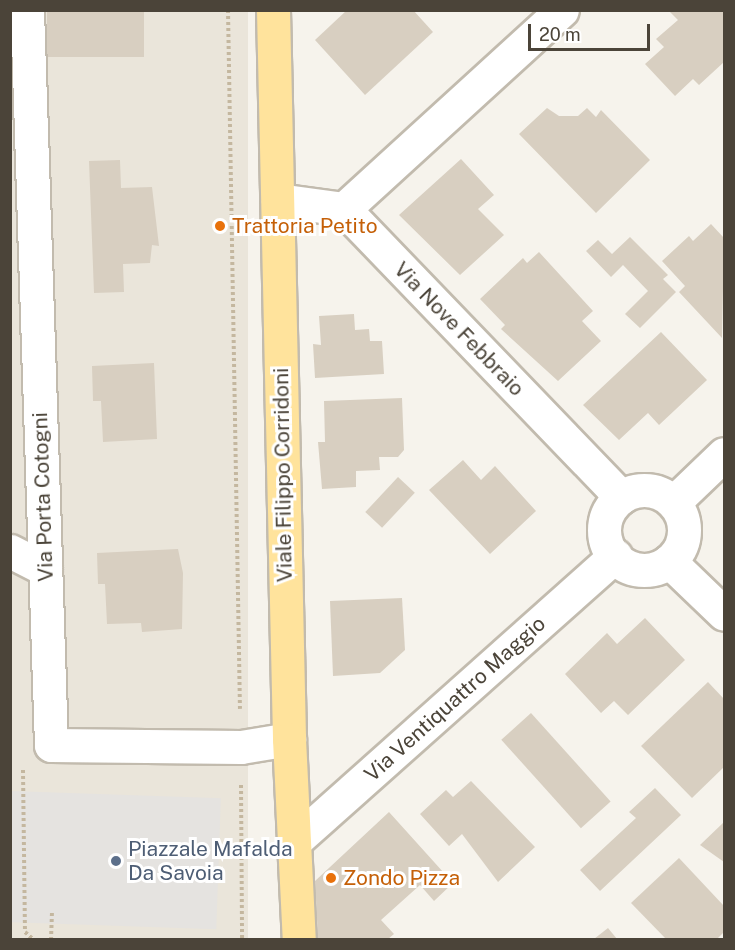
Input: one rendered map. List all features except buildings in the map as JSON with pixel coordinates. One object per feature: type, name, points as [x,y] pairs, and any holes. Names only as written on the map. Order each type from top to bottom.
[{"type":"main road","name":"Viale Filippo Corridoni","points":[[273,10],[289,739],[298,939]]},
{"type":"street","name":"Via Porta Cotogni","points":[[27,10],[51,745],[241,747],[289,739]]},
{"type":"street","points":[[278,200],[344,209],[562,10]]},
{"type":"street","name":"Via Nove Febbraio","points":[[344,209],[621,497]]},
{"type":"street","points":[[674,502],[724,454]]},
{"type":"street","points":[[654,491],[674,502],[684,526],[678,551],[669,561],[647,569],[615,556],[604,532],[611,507],[621,497],[654,491]]},
{"type":"street","points":[[10,551],[45,569]]},
{"type":"street","name":"Via Ventiquattro Maggio","points":[[295,842],[615,556]]},
{"type":"street","points":[[669,561],[724,614]]},
{"type":"path","points":[[228,10],[241,747],[242,939]]},
{"type":"path","points":[[51,939],[52,912]]},
{"type":"shaded area","points":[[10,11],[248,11],[248,939],[10,939]]},
{"type":"shaded area","name":"Piazzale Mafalda Da Savoia","points":[[11,791],[221,798],[216,929],[10,922]]},
{"type":"place","name":"Trattoria Petito","points":[[220,226]]},
{"type":"place","name":"Piazzale Mafalda Da Savoia","points":[[116,861]]},
{"type":"place","name":"Zondo Pizza","points":[[331,878]]}]
